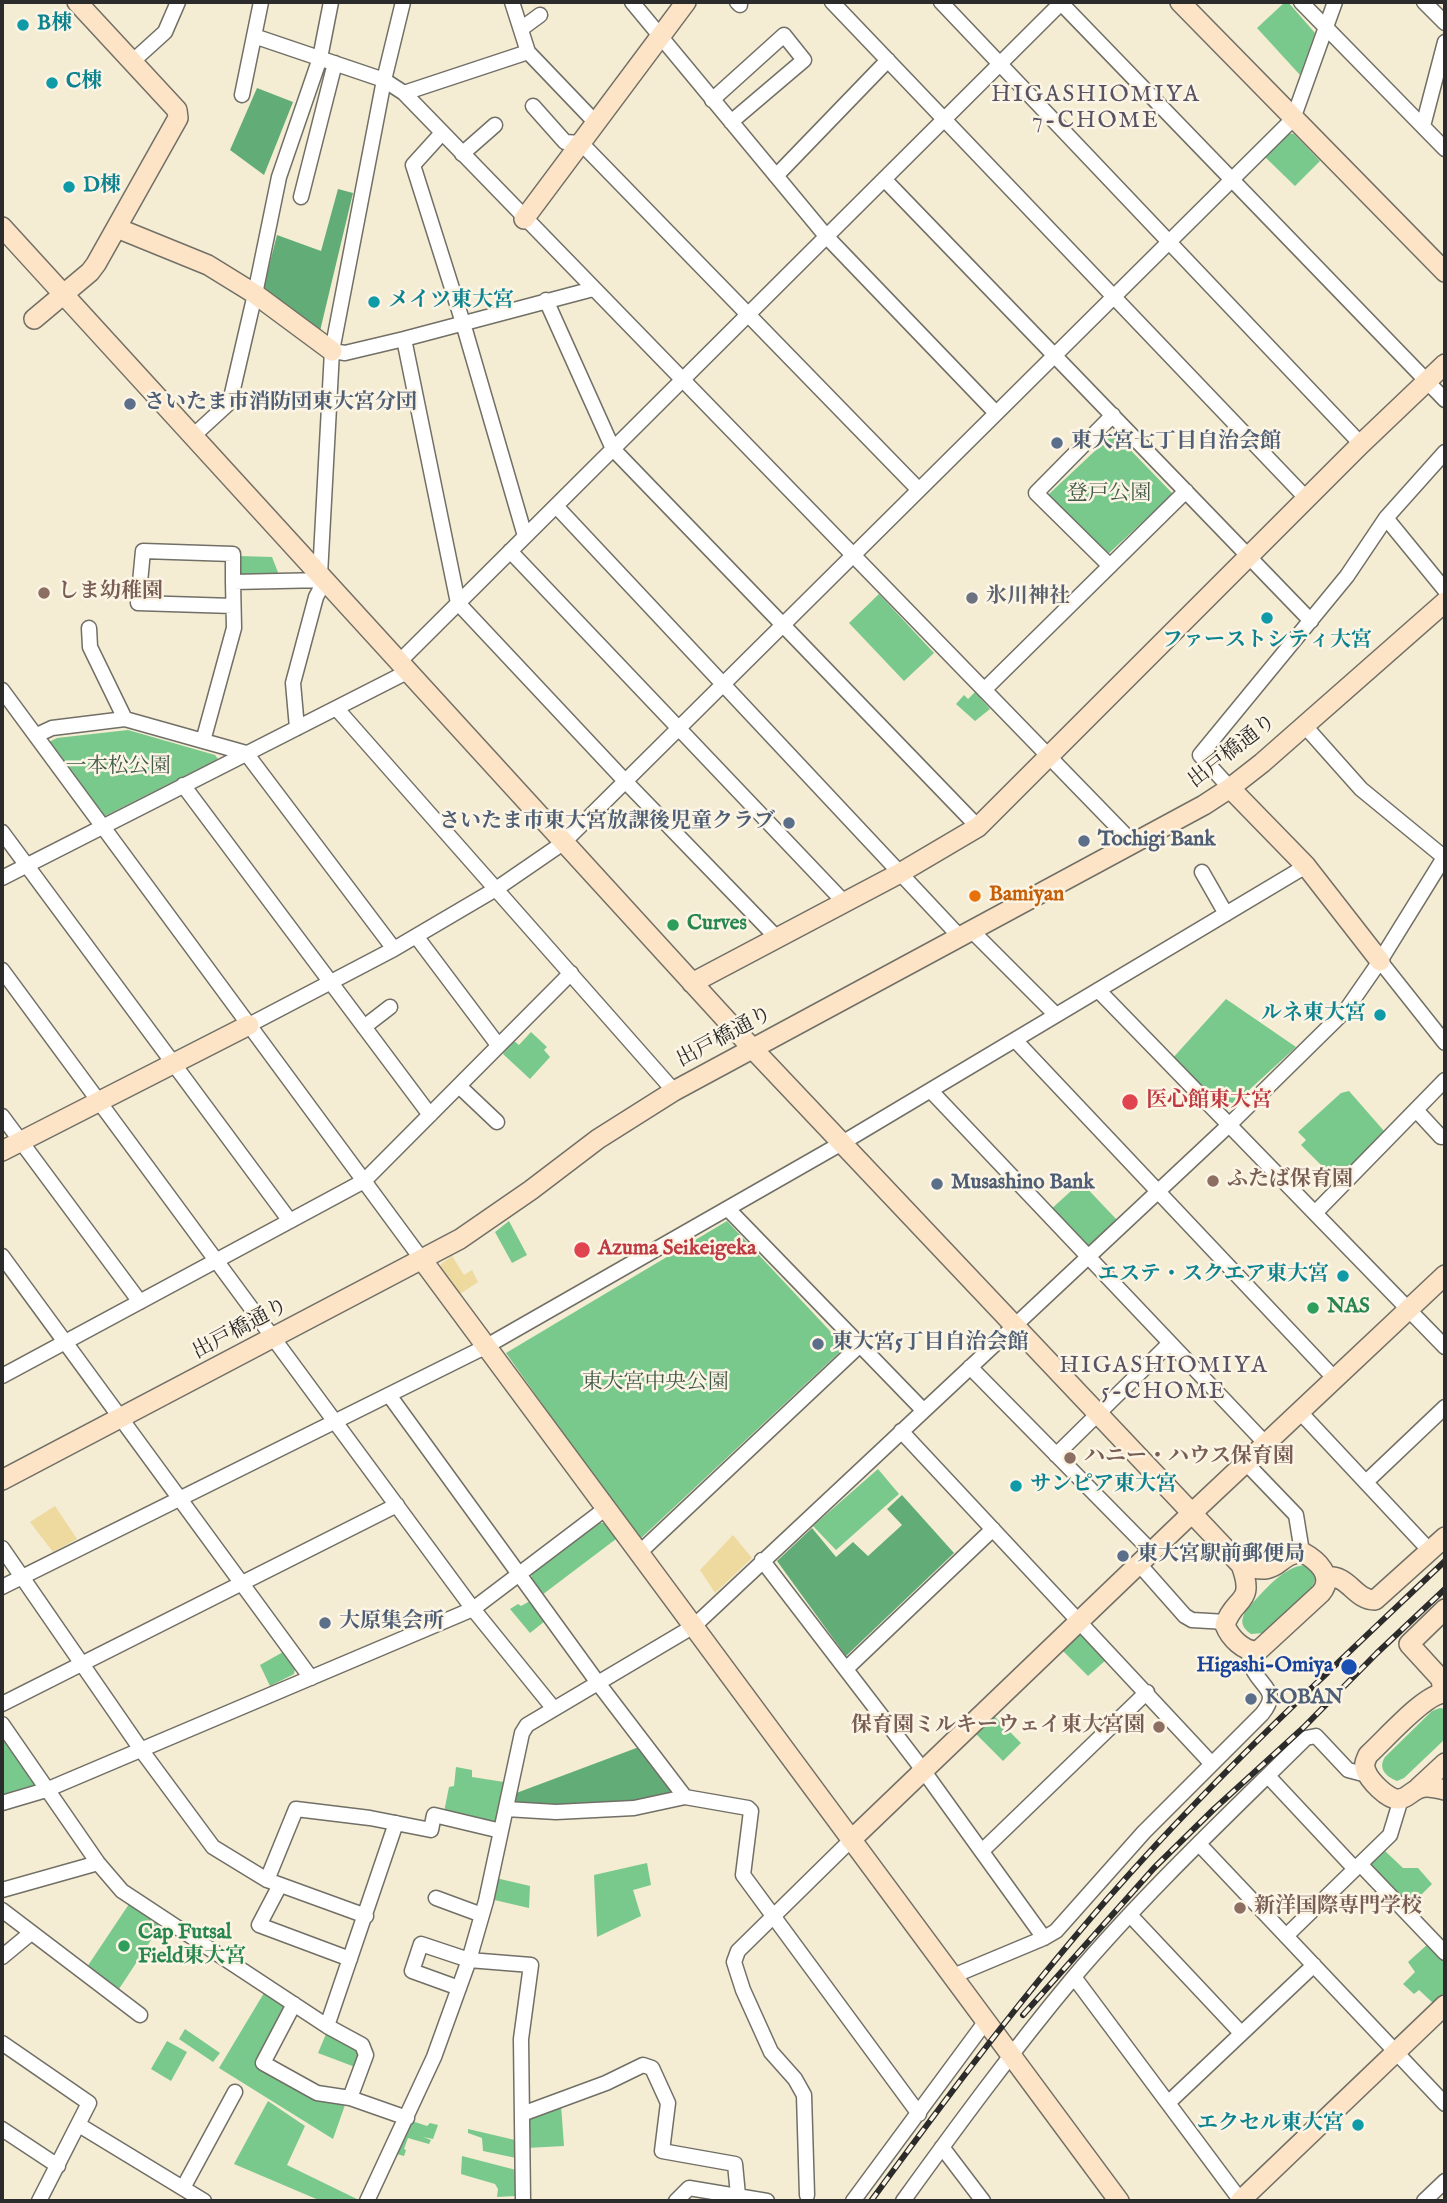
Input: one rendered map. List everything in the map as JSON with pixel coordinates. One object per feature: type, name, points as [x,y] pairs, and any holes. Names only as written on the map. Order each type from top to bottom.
[{"type":"street","points":[[34,319],[90,272],[178,118],[177,110],[77,2]]},
{"type":"street","points":[[133,61],[165,32],[177,2]]},
{"type":"street","points":[[242,94],[261,2]]},
{"type":"street","points":[[192,436],[230,402],[279,177],[320,58],[331,2]]},
{"type":"street","points":[[297,728],[292,683],[322,578],[332,351],[384,80],[403,2]]},
{"type":"street","points":[[512,2],[528,52],[596,123]]},
{"type":"street","points":[[632,2],[827,236],[996,413]]},
{"type":"street","points":[[524,219],[686,2]]},
{"type":"street","points":[[832,2],[1307,499]]},
{"type":"street","points":[[941,2],[1361,444]]},
{"type":"street","points":[[2,878],[337,709],[403,667],[458,603],[1061,2],[1445,400]]},
{"type":"street","points":[[1180,2],[1445,272]]},
{"type":"street","points":[[1301,2],[1445,149]]},
{"type":"street","points":[[2,1151],[394,949],[496,889],[563,843],[1293,119],[1335,2]]},
{"type":"street","points":[[1424,2],[1445,23]]},
{"type":"street","points":[[521,29],[540,15]]},
{"type":"street","points":[[712,100],[784,35],[804,60],[731,122]]},
{"type":"street","points":[[254,36],[384,80],[404,93],[1134,844]]},
{"type":"street","points":[[1423,126],[1445,42]]},
{"type":"street","points":[[404,93],[528,52]]},
{"type":"street","points":[[776,176],[888,60]]},
{"type":"street","points":[[301,197],[335,63]]},
{"type":"street","points":[[533,106],[565,142],[581,143],[919,490]]},
{"type":"street","points":[[462,154],[495,125]]},
{"type":"street","points":[[442,133],[413,164],[526,536]]},
{"type":"street","points":[[884,179],[1311,621]]},
{"type":"street","points":[[2,227],[752,1048],[1241,1565],[1247,1588],[1242,1602]]},
{"type":"street","points":[[117,228],[208,265],[255,294],[332,351],[345,353],[593,289]]},
{"type":"street","points":[[545,300],[613,449],[978,828]]},
{"type":"street","points":[[404,339],[458,603],[625,781],[777,937]]},
{"type":"street","points":[[692,983],[900,873],[978,828],[1361,444],[1445,364]]},
{"type":"street","points":[[1110,566],[1036,493],[1113,415]]},
{"type":"street","points":[[1445,452],[1386,518],[1347,576],[1200,755],[1306,866],[1445,1043]]},
{"type":"street","points":[[984,690],[1186,491]]},
{"type":"street","points":[[556,506],[900,873],[1056,1015]]},
{"type":"street","points":[[1386,518],[1445,590]]},
{"type":"street","points":[[203,741],[234,628],[233,554],[143,551],[138,603],[233,606]]},
{"type":"street","points":[[510,551],[843,901]]},
{"type":"street","points":[[233,582],[322,578]]},
{"type":"street","name":"出戸橋通り","points":[[2,1480],[423,1261],[491,1219],[598,1139],[674,1091],[1134,844],[1230,788],[1445,602]]},
{"type":"street","points":[[89,628],[90,647],[125,719]]},
{"type":"street","points":[[2,690],[485,1347],[1119,2201]]},
{"type":"street","points":[[337,709],[674,1091]]},
{"type":"street","points":[[37,736],[52,728],[125,719],[246,753],[394,949]]},
{"type":"street","points":[[367,2201],[434,2057],[469,1960],[482,1915],[522,1733],[527,1725],[694,1626],[1230,1125],[1346,1010],[1380,961],[1445,857],[1361,789],[1304,725]]},
{"type":"street","points":[[183,785],[430,1115]]},
{"type":"street","points":[[2,832],[290,1221]]},
{"type":"street","points":[[2,1587],[485,1347],[842,1143],[1306,866]]},
{"type":"street","points":[[1202,872],[1226,914]]},
{"type":"street","points":[[416,936],[498,1045]]},
{"type":"street","points":[[2,970],[473,1609],[554,1709]]},
{"type":"street","points":[[2,1376],[364,1181],[570,973]]},
{"type":"street","points":[[1098,990],[1445,1347]]},
{"type":"street","points":[[364,1027],[390,1007]]},
{"type":"street","points":[[1015,1040],[1335,1379]]},
{"type":"street","points":[[1315,1213],[1445,1080]]},
{"type":"street","points":[[459,1086],[497,1122]]},
{"type":"street","points":[[930,1091],[1266,1444]]},
{"type":"street","points":[[1416,1110],[1441,1137]]},
{"type":"street","points":[[2,1116],[139,1302]]},
{"type":"street","points":[[728,1209],[923,1410]]},
{"type":"street","points":[[2,1256],[312,1678]]},
{"type":"street","points":[[808,2199],[804,2095],[795,2079],[771,2052],[743,1990],[734,1962],[738,1951],[923,1770],[1445,1275]]},
{"type":"street","points":[[1056,1455],[1170,1343]]},
{"type":"street","points":[[639,1553],[860,1345]]},
{"type":"street","points":[[970,1367],[1056,1455],[1145,1558],[1185,1616],[1192,1620],[1226,1622]]},
{"type":"street","points":[[389,1395],[598,1683],[685,1797]]},
{"type":"street","points":[[1366,1482],[1445,1407]]},
{"type":"street","points":[[1300,1412],[1430,1550]]},
{"type":"street","points":[[901,1431],[1211,1763]]},
{"type":"street","points":[[1247,1463],[1296,1515],[1302,1552]]},
{"type":"street","points":[[2,1704],[397,1505]]},
{"type":"street","points":[[2,1803],[46,1790],[142,1751],[473,1609],[605,1509]]},
{"type":"street","points":[[847,1668],[993,1530]]},
{"type":"street","points":[[1326,1577],[1342,1578],[1364,1598],[1374,1600],[1445,1537]]},
{"type":"street","points":[[2,1548],[142,1751],[213,1847],[274,1882],[366,1916]]},
{"type":"street","points":[[1302,1552],[1316,1561],[1326,1577],[1326,1587],[1262,1649],[1252,1652],[1226,1630],[1226,1622],[1242,1602],[1283,1562],[1294,1553],[1302,1552]]},
{"type":"street","points":[[762,1560],[847,1668],[1044,1938]]},
{"type":"street","points":[[1241,1565],[1259,1570],[1275,1567],[1283,1562]]},
{"type":"street","points":[[1367,1775],[1365,1762],[1368,1755],[1428,1699],[1444,1693],[1441,1679],[1409,1644],[1445,1609]]},
{"type":"street","points":[[953,1976],[1056,1931],[1144,1832],[1262,1714],[1269,1703],[1269,1689],[1255,1672],[1247,1650]]},
{"type":"street","points":[[982,1851],[1147,1692]]},
{"type":"street","points":[[2,1724],[98,1863],[132,1900],[327,2026],[362,2045],[366,2055],[350,2098]]},
{"type":"street","points":[[903,2201],[1074,1977],[1199,1844],[1311,1736],[1316,1736],[1348,1770],[1367,1775],[1388,1796],[1401,1799],[1418,1788],[1445,1763]]},
{"type":"street","points":[[1268,1776],[1445,1953]]},
{"type":"street","points":[[1418,1788],[1445,1790]]},
{"type":"street","points":[[506,1809],[556,1812],[634,1808],[685,1797],[748,1808],[751,1811],[743,1875],[919,2114]]},
{"type":"street","points":[[1286,1936],[1390,1835],[1401,1799]]},
{"type":"street","points":[[350,1959],[259,1925],[296,1809],[431,1830],[434,1815],[501,1831]]},
{"type":"street","points":[[327,2026],[396,1823]]},
{"type":"street","points":[[1199,1844],[1445,2104]]},
{"type":"street","points":[[2,1890],[98,1863]]},
{"type":"street","points":[[436,1898],[482,1915]]},
{"type":"street","points":[[2,1910],[140,2015]]},
{"type":"street","points":[[1130,1916],[1241,2033]]},
{"type":"street","points":[[2,1956],[31,1933]]},
{"type":"street","points":[[459,1988],[412,1972],[421,1944],[469,1960],[531,1965],[521,2039],[523,2201]]},
{"type":"street","points":[[1168,2103],[1314,1965]]},
{"type":"street","points":[[1074,1977],[1241,2201],[1445,2005]]},
{"type":"street","points":[[294,2004],[263,2063],[317,2093],[350,2098],[407,2118]]},
{"type":"street","points":[[853,2201],[986,2021]]},
{"type":"street","points":[[2,2043],[89,2103],[39,2201]]},
{"type":"street","points":[[522,2114],[606,2083],[643,2065],[652,2068],[668,2103],[662,2151],[735,2164],[737,2198]]},
{"type":"street","points":[[79,2125],[194,2197],[236,2092]]},
{"type":"street","points":[[4,2136],[58,2166]]},
{"type":"street","points":[[942,2147],[983,2201]]},
{"type":"street","points":[[1424,2201],[1445,2181]]},
{"type":"street","points":[[676,2201],[689,2188],[766,2201]]},
{"type":"green space","points":[[1288,2],[1315,33],[1300,75],[1257,28]]},
{"type":"green space","points":[[257,88],[293,102],[264,175],[230,150]]},
{"type":"green space","points":[[1288,133],[1294,134],[1320,161],[1295,186],[1265,157]]},
{"type":"green space","points":[[338,189],[353,193],[320,331],[263,289],[277,235],[321,251]]},
{"type":"green space","name":"登戸公園","points":[[1114,433],[1173,494],[1108,554],[1048,495]]},
{"type":"green space","points":[[239,556],[272,557],[281,580],[240,579]]},
{"type":"green space","points":[[879,594],[934,653],[904,681],[849,623]]},
{"type":"green space","points":[[975,692],[990,709],[975,721],[956,704],[964,695],[968,699]]},
{"type":"green space","name":"一本松公園","points":[[128,730],[215,755],[218,759],[103,817],[49,742],[57,738]]},
{"type":"green space","points":[[1226,999],[1296,1047],[1225,1112],[1172,1059]]},
{"type":"green space","points":[[531,1032],[547,1047],[544,1050],[550,1057],[530,1079],[503,1054],[513,1040],[519,1045]]},
{"type":"green space","points":[[1349,1091],[1384,1131],[1337,1181],[1301,1145],[1306,1140],[1298,1132],[1341,1093]]},
{"type":"green space","points":[[1081,1182],[1117,1220],[1088,1247],[1049,1211]]},
{"type":"green space","points":[[509,1221],[527,1255],[512,1263],[495,1232]]},
{"type":"green space","name":"東大宮中央公園","points":[[727,1221],[845,1347],[639,1540],[506,1353]]},
{"type":"green space","points":[[878,1469],[899,1494],[836,1550],[813,1526]]},
{"type":"green space","points":[[902,1495],[954,1553],[846,1656],[777,1561],[812,1528],[836,1557],[853,1542],[868,1556],[902,1525],[887,1509]]},
{"type":"green space","points":[[600,1523],[607,1523],[616,1539],[542,1595],[531,1581],[532,1573]]},
{"type":"green space","points":[[1305,1565],[1317,1575],[1311,1590],[1264,1633],[1251,1634],[1242,1624],[1246,1610],[1280,1576]]},
{"type":"green space","points":[[530,1601],[545,1621],[530,1633],[510,1609]]},
{"type":"green space","points":[[1076,1635],[1082,1635],[1106,1660],[1088,1676],[1061,1649]]},
{"type":"green space","points":[[283,1652],[295,1668],[294,1674],[270,1686],[260,1665]]},
{"type":"green space","points":[[1445,1709],[1445,1739],[1404,1778],[1397,1781],[1389,1777],[1382,1765],[1385,1757],[1432,1711]]},
{"type":"green space","points":[[992,1714],[1021,1743],[1003,1761],[974,1732]]},
{"type":"green space","points":[[2,1733],[38,1785],[2,1796]]},
{"type":"green space","points":[[639,1747],[676,1793],[629,1805],[515,1804],[511,1795]]},
{"type":"green space","points":[[456,1767],[472,1770],[472,1777],[504,1782],[495,1824],[444,1812],[449,1787],[454,1786]]},
{"type":"green space","points":[[1385,1851],[1403,1868],[1418,1868],[1432,1884],[1409,1907],[1372,1868],[1372,1863]]},
{"type":"green space","points":[[647,1863],[651,1885],[633,1890],[641,1916],[597,1937],[594,1875]]},
{"type":"green space","points":[[496,1878],[530,1886],[529,1908],[490,1899]]},
{"type":"green space","name":"Cap Futsal Field東大宮","points":[[129,1904],[161,1925],[119,1989],[87,1967]]},
{"type":"green space","points":[[1428,1944],[1445,1963],[1445,1992],[1433,2003],[1419,1990],[1414,1994],[1403,1984],[1415,1972],[1408,1962]]},
{"type":"green space","points":[[264,1993],[286,2008],[257,2067],[318,2100],[345,2105],[333,2139],[219,2068]]},
{"type":"green space","points":[[185,2029],[220,2053],[213,2062],[179,2039]]},
{"type":"green space","points":[[326,2034],[357,2048],[360,2054],[355,2067],[318,2053]]},
{"type":"green space","points":[[167,2041],[187,2052],[171,2081],[151,2069]]},
{"type":"green space","points":[[268,2101],[305,2126],[287,2165],[361,2201],[321,2201],[234,2164]]},
{"type":"green space","points":[[561,2105],[564,2146],[526,2148],[525,2116]]},
{"type":"green space","points":[[409,2120],[427,2126],[430,2123],[438,2125],[433,2139],[423,2137],[431,2140],[429,2144],[408,2138],[404,2156],[393,2153]]},
{"type":"green space","points":[[468,2129],[515,2140],[516,2158],[483,2151],[482,2138],[468,2133]]},
{"type":"green space","points":[[462,2156],[516,2170],[515,2196],[497,2197],[498,2189],[495,2184],[461,2174]]},
{"type":"sand","points":[[452,1256],[464,1275],[472,1270],[478,1282],[457,1296],[440,1270],[441,1264]]},
{"type":"sand","points":[[55,1506],[77,1539],[53,1552],[30,1522]]},
{"type":"sand","points":[[733,1535],[752,1558],[715,1593],[700,1570]]},
{"type":"railway","points":[[871,2201],[1003,2026],[1107,1899],[1254,1744],[1445,1561]]},
{"type":"railway","points":[[1023,2015],[1154,1868],[1445,1589]]},
{"type":"place","name":"B棟","points":[[23,25]]},
{"type":"place","name":"C棟","points":[[52,83]]},
{"type":"place","name":"D棟","points":[[69,187]]},
{"type":"place","name":"メイツ東大宮","points":[[374,302]]},
{"type":"place","name":"さいたま市消防団東大宮分団","points":[[130,404]]},
{"type":"place","name":"東大宮七丁目自治会館","points":[[1057,443]]},
{"type":"place","name":"しま幼稚園","points":[[44,593]]},
{"type":"place","name":"氷川神社","points":[[972,598]]},
{"type":"place","name":"ファーストシティ大宮","points":[[1267,618]]},
{"type":"place","name":"さいたま市東大宮放課後児童クラブ","points":[[789,823]]},
{"type":"place","name":"Tochigi Bank","points":[[1084,841]]},
{"type":"place","name":"Bamiyan","points":[[975,896]]},
{"type":"place","name":"Curves","points":[[673,925]]},
{"type":"place","name":"ルネ東大宮","points":[[1380,1015]]},
{"type":"place","name":"医心館東大宮","points":[[1130,1102]]},
{"type":"place","name":"ふたば保育園","points":[[1213,1181]]},
{"type":"place","name":"Musashino Bank","points":[[937,1184]]},
{"type":"place","name":"Azuma Seikeigeka","points":[[582,1250]]},
{"type":"place","name":"エステ・スクエア東大宮","points":[[1343,1276]]},
{"type":"place","name":"NAS","points":[[1313,1308]]},
{"type":"place","name":"東大宮5丁目自治会館","points":[[818,1344]]},
{"type":"place","name":"ハニー・ハウス保育園","points":[[1070,1458]]},
{"type":"place","name":"サンピア東大宮","points":[[1016,1486]]},
{"type":"place","name":"東大宮駅前郵便局","points":[[1123,1556]]},
{"type":"place","name":"大原集会所","points":[[325,1623]]},
{"type":"place","name":"Higashi-Omiya","points":[[1349,1667]]},
{"type":"place","name":"KOBAN","points":[[1251,1699]]},
{"type":"place","name":"保育園ミルキーウェイ東大宮園","points":[[1159,1727]]},
{"type":"place","name":"新洋国際専門学校","points":[[1240,1908]]},
{"type":"place","name":"Cap Futsal Field東大宮","points":[[124,1946]]},
{"type":"place","name":"エクセル東大宮","points":[[1358,2125]]},
{"type":"district","name":"HIGASHIOMIYA 7-CHOME","points":[[1096,109]]},
{"type":"district","name":"HIGASHIOMIYA 5-CHOME","points":[[1164,1380]]}]
